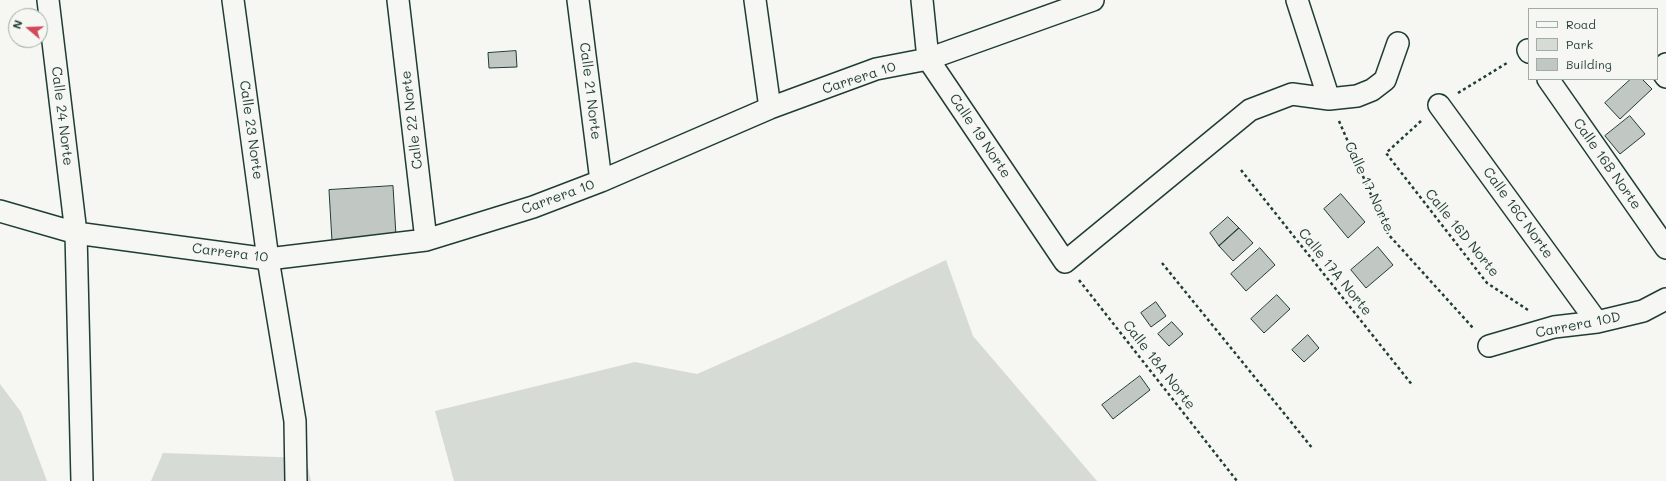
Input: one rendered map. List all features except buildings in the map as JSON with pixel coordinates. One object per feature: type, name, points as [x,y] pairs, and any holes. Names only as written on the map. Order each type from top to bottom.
[{"type":"street","name":"Calle 24 Norte","points":[[48,0],[76,233],[82,481]]},
{"type":"street","name":"Calle 23 Norte","points":[[233,0],[268,259],[295,421],[296,481]]},
{"type":"street","name":"Calle 22 Norte","points":[[398,0],[426,240]]},
{"type":"street","name":"Calle 21 Norte","points":[[578,0],[601,181]]},
{"type":"street","points":[[755,0],[770,108]]},
{"type":"street","name":"Calle 19 Norte","points":[[922,0],[928,59],[1065,262]]},
{"type":"street","name":"Carrera 10","points":[[0,211],[76,233],[268,259],[426,240],[533,207],[601,181],[770,108],[876,69],[928,59],[1093,0]]},
{"type":"street","points":[[1297,0],[1329,99]]},
{"type":"street","points":[[1065,262],[1250,110],[1292,94],[1329,99],[1357,96],[1372,90],[1385,80],[1398,43]]},
{"type":"street","name":"Calle 16B Norte","points":[[1549,80],[1666,248]]},
{"type":"street","name":"Calle 16C Norte","points":[[1439,105],[1597,322]]},
{"type":"street","name":"Carrera 10D","points":[[1489,346],[1554,327],[1597,322],[1643,311],[1666,299]]},
{"type":"path","name":"Calle 17 Norte","points":[[1329,99],[1388,234],[1489,346]]},
{"type":"path","name":"Calle 16D Norte","points":[[1386,152],[1487,283],[1554,327]]},
{"type":"path","name":"Calle 17A Norte","points":[[1241,170],[1413,386]]},
{"type":"path","name":"Calle 18A Norte","points":[[1065,262],[1237,481]]},
{"type":"path","points":[[1162,263],[1313,449]]},
{"type":"green space","points":[[946,260],[973,336],[1097,481],[454,481],[435,411],[635,362],[697,374],[806,326]]},
{"type":"green space","points":[[0,384],[21,412],[47,481],[0,481]]},
{"type":"green space","points":[[163,453],[306,458],[311,481],[151,481]]}]
